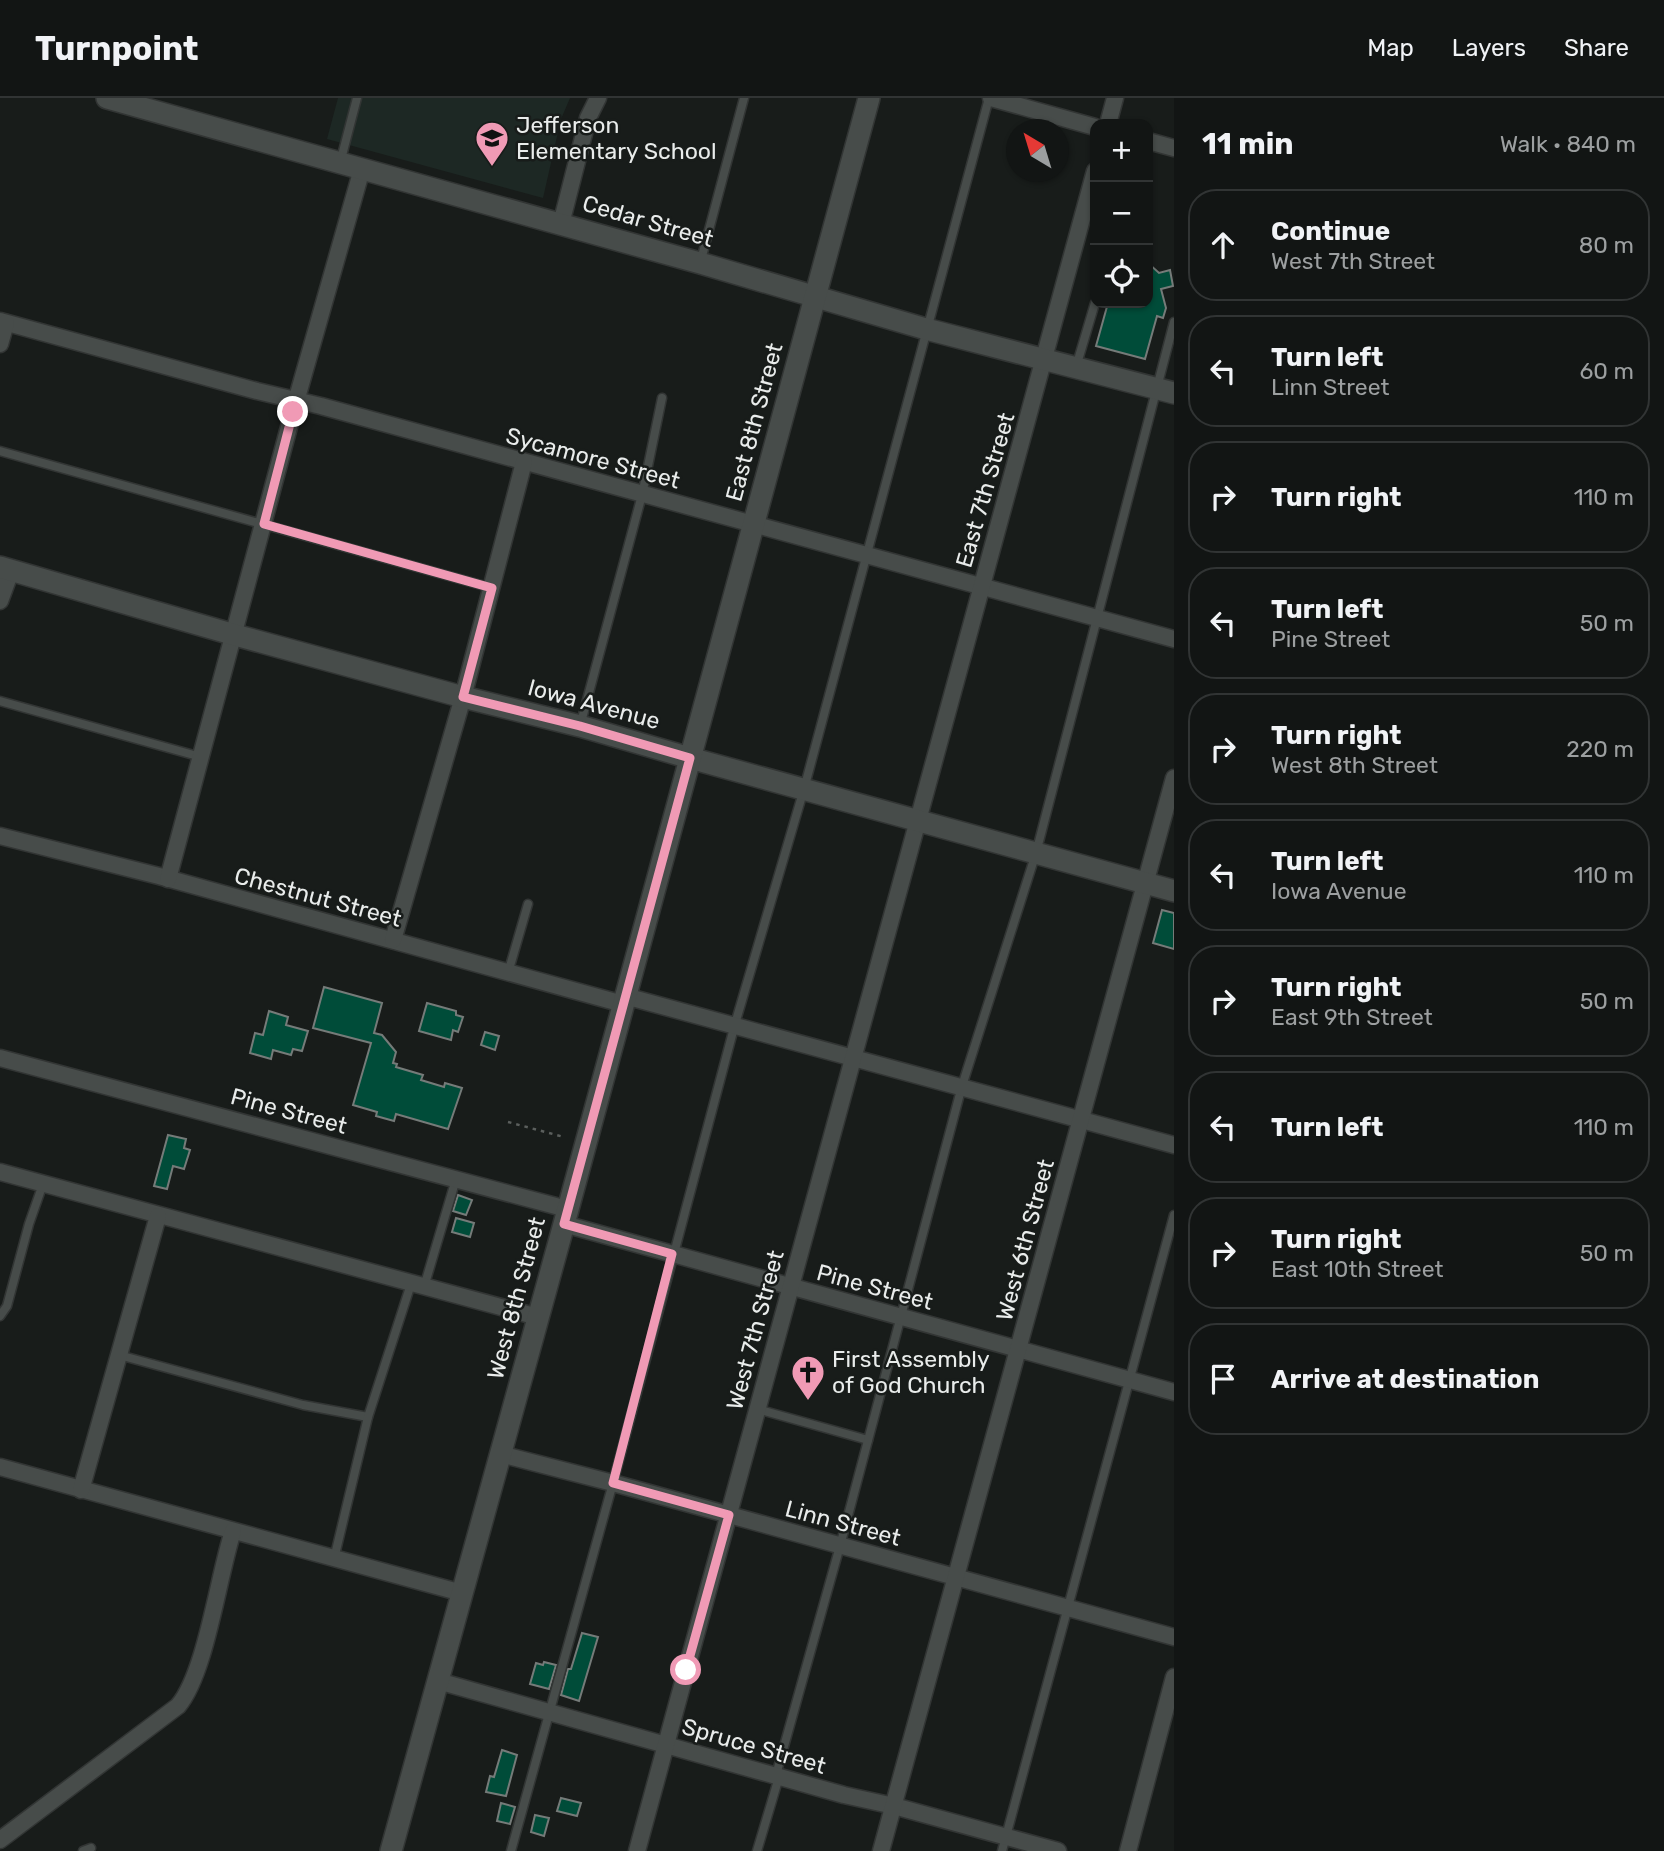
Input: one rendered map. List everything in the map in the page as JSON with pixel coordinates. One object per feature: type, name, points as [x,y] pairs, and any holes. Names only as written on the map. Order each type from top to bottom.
[{"type":"main road","name":"Cedar Street","points":[[107,98],[700,263],[926,329],[1165,390]]},
{"type":"main road","name":"East 8th Street","points":[[690,758],[869,98]]},
{"type":"main road","name":"Iowa Avenue","points":[[6,569],[235,635],[580,726],[1174,891]]},
{"type":"main road","name":"West 8th Street","points":[[391,1851],[690,758]]},
{"type":"street","points":[[561,224],[588,118],[598,98]]},
{"type":"street","points":[[990,98],[1090,126]]},
{"type":"street","points":[[1109,119],[1115,98]]},
{"type":"street","points":[[1153,142],[1174,148]]},
{"type":"street","points":[[168,879],[362,169]]},
{"type":"street","name":"East 7th Street","points":[[918,821],[1045,359],[1089,216],[1094,182]]},
{"type":"street","points":[[0,344],[3,322]]},
{"type":"street","name":"Sycamore Street","points":[[3,322],[1174,639]]},
{"type":"street","points":[[393,940],[463,697],[524,462]]},
{"type":"street","points":[[0,601],[6,569]]},
{"type":"street","name":"West 6th Street","points":[[881,1851],[1174,778]]},
{"type":"street","name":"West 7th Street","points":[[637,1851],[918,821]]},
{"type":"street","name":"Chestnut Street","points":[[0,836],[168,879],[508,973],[735,1024],[1174,1145]]},
{"type":"street","name":"Pine Street","points":[[0,1058],[456,1179],[672,1254],[1174,1392]]},
{"type":"street","points":[[0,1172],[538,1317]]},
{"type":"street","points":[[81,1490],[158,1216]]},
{"type":"street","name":"Linn Street","points":[[500,1454],[1174,1637]]},
{"type":"street","points":[[0,1467],[462,1593]]},
{"type":"street","points":[[0,1840],[178,1706],[186,1697],[205,1640],[233,1531]]},
{"type":"street","points":[[1128,1851],[1174,1677]]},
{"type":"street","name":"Spruce Street","points":[[438,1681],[844,1795],[894,1806],[1004,1844],[1058,1851]]},
{"type":"lane","points":[[340,163],[357,98]]},
{"type":"lane","points":[[700,263],[744,98]]},
{"type":"lane","points":[[511,1851],[613,1483],[735,1024],[804,789],[990,98]]},
{"type":"lane","points":[[1076,367],[1094,308]]},
{"type":"lane","points":[[757,1851],[962,1086],[1036,853],[1098,618],[1165,390],[1174,322]]},
{"type":"lane","points":[[580,726],[642,495],[662,398]]},
{"type":"lane","points":[[0,451],[492,588]]},
{"type":"lane","points":[[0,701],[201,757]]},
{"type":"lane","points":[[508,973],[528,904]]},
{"type":"lane","points":[[334,1559],[368,1417],[456,1179]]},
{"type":"lane","points":[[0,1316],[7,1306],[26,1234],[43,1184]]},
{"type":"lane","points":[[1004,1844],[1174,1215]]},
{"type":"lane","points":[[119,1355],[303,1405],[368,1417]]},
{"type":"lane","points":[[757,1409],[868,1440]]},
{"type":"path","points":[[508,1122],[564,1137]]},
{"type":"shaded area","name":"Jefferson Elementary School","points":[[338,98],[570,98],[561,119],[543,198],[327,139]]},
{"type":"building","points":[[1153,268],[1159,273],[1170,270],[1173,286],[1161,289],[1166,308],[1163,318],[1157,316],[1145,359],[1096,346],[1107,308],[1153,308]]},
{"type":"building","points":[[1162,910],[1174,913],[1174,949],[1153,943]]},
{"type":"building","points":[[324,987],[382,1003],[374,1033],[382,1035],[396,1052],[393,1063],[397,1064],[396,1067],[423,1075],[421,1080],[444,1087],[445,1083],[462,1088],[448,1129],[396,1114],[394,1121],[376,1116],[377,1112],[353,1105],[371,1043],[313,1028]]},
{"type":"building","points":[[427,1003],[456,1011],[456,1015],[463,1017],[458,1032],[453,1030],[451,1040],[419,1031]]},
{"type":"building","points":[[269,1011],[288,1017],[286,1025],[308,1031],[302,1051],[293,1049],[291,1055],[273,1050],[271,1059],[250,1053],[255,1033],[263,1035]]},
{"type":"building","points":[[485,1032],[499,1036],[495,1050],[481,1045]]},
{"type":"building","points":[[168,1135],[186,1139],[184,1148],[190,1150],[184,1169],[173,1166],[167,1189],[154,1186]]},
{"type":"building","points":[[458,1195],[472,1200],[466,1215],[453,1211]]},
{"type":"building","points":[[456,1218],[474,1223],[470,1237],[452,1232]]},
{"type":"building","points":[[582,1633],[598,1637],[579,1701],[561,1695]]},
{"type":"building","points":[[544,1662],[556,1665],[549,1689],[530,1684],[536,1663],[543,1665]]},
{"type":"building","points":[[502,1750],[517,1755],[506,1796],[486,1792],[490,1776],[494,1777]]},
{"type":"building","points":[[561,1798],[581,1803],[577,1816],[557,1811]]},
{"type":"building","points":[[501,1803],[515,1807],[510,1824],[497,1821]]},
{"type":"building","points":[[535,1815],[549,1818],[544,1836],[531,1832]]},
{"type":"place","name":"Jefferson Elementary School","points":[[492,168]]},
{"type":"place","name":"First Assembly of God Church","points":[[808,1402]]},
{"type":"route","points":[[293,412],[264,524],[492,588],[463,697],[580,726],[690,758],[564,1224],[672,1254],[613,1483],[729,1515],[686,1670]]}]
